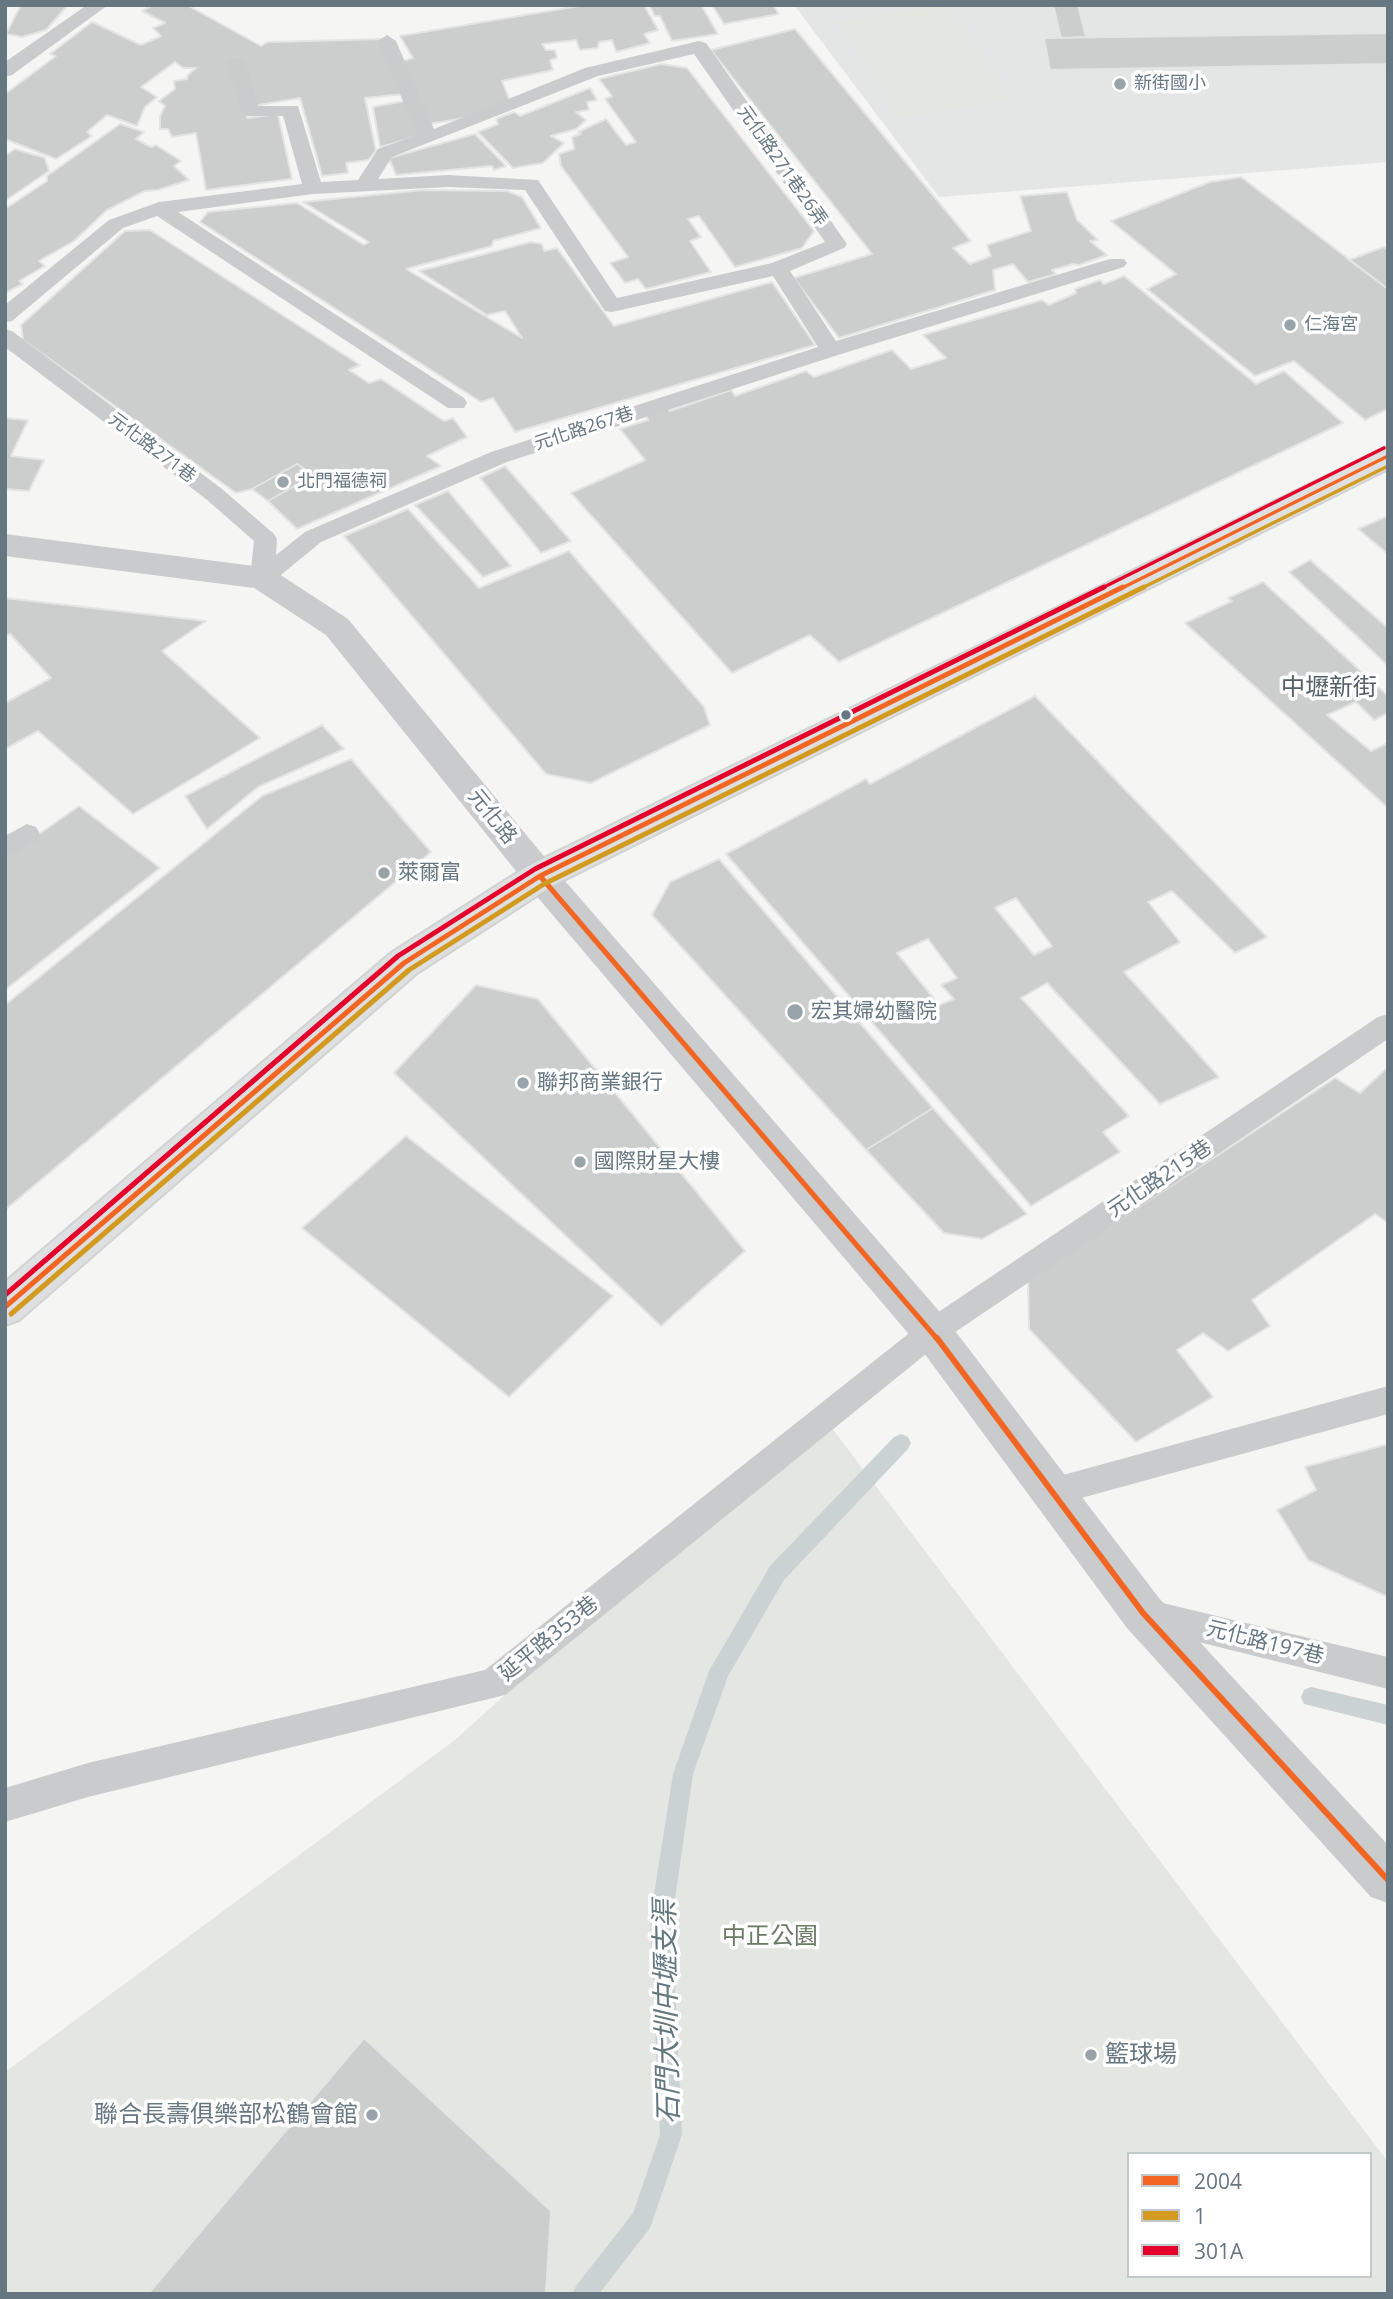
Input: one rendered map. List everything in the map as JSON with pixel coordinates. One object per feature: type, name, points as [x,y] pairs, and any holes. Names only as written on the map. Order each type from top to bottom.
[{"type":"main road","points":[[5,1307],[404,963],[540,876],[1388,456]]},
{"type":"street","name":"元化路","points":[[5,545],[262,578],[337,627],[540,876],[932,1332],[1143,1613],[1388,1880]]},
{"type":"lane","points":[[5,71],[99,5]]},
{"type":"lane","points":[[387,41],[429,138]]},
{"type":"lane","name":"元化路271巷26弄","points":[[5,316],[116,224],[159,208],[313,188],[364,186],[449,181],[531,184],[612,306],[778,268],[837,244],[699,47],[592,72],[385,153],[364,186]]},
{"type":"lane","points":[[236,62],[250,112],[291,110],[313,188]]},
{"type":"lane","points":[[159,208],[456,403]]},
{"type":"lane","name":"元化路267巷","points":[[262,578],[313,537],[499,457],[831,349],[1117,263]]},
{"type":"lane","points":[[778,268],[831,349]]},
{"type":"lane","name":"元化路271巷","points":[[5,336],[214,494],[266,540],[262,578]]},
{"type":"lane","points":[[5,849],[27,834]]},
{"type":"lane","name":"元化路215巷","points":[[932,1332],[1388,1025]]},
{"type":"lane","name":"延平路353巷","points":[[5,1805],[88,1780],[493,1684],[932,1332]]},
{"type":"lane","points":[[1052,1492],[1388,1400]]},
{"type":"lane","name":"元化路197巷","points":[[1143,1613],[1388,1673]]},
{"type":"shaded area","name":"新街國小","points":[[794,5],[1388,5],[1388,162],[939,197]]},
{"type":"green space","points":[[948,5],[1010,99],[899,118],[841,22]]},
{"type":"green space","name":"中正公園","points":[[819,1411],[1388,2162],[1388,2294],[5,2294],[5,2072],[455,1740]]},
{"type":"building","points":[[21,5],[68,5],[46,30],[22,37],[6,34]]},
{"type":"building","points":[[153,5],[187,5],[261,46],[268,42],[384,39],[404,94],[365,98],[376,151],[368,160],[346,163],[348,173],[322,176],[300,98],[253,106],[232,60],[247,118],[278,114],[292,179],[206,190],[196,133],[172,137],[168,129],[160,129],[160,116],[165,106],[159,101],[175,89],[174,81],[187,79],[196,68],[183,68],[175,62],[141,87],[157,97],[145,107],[137,126],[107,115],[87,132],[92,136],[56,159],[5,139],[5,94],[56,56],[50,54],[92,22],[141,45],[161,36],[153,28],[165,23],[142,11]]},
{"type":"building","points":[[585,5],[644,5],[658,30],[644,34],[650,43],[616,52],[612,40],[599,42],[598,48],[580,50],[576,40],[542,44],[546,50],[555,50],[557,58],[550,60],[553,70],[502,81],[510,101],[465,118],[428,124],[402,61],[413,58],[400,36]]},
{"type":"building","points":[[649,5],[701,5],[718,34],[672,41],[660,16],[655,16]]},
{"type":"building","points":[[712,5],[773,5],[779,14],[724,24]]},
{"type":"building","points":[[1053,5],[1078,5],[1086,37],[1061,38]]},
{"type":"building","points":[[795,29],[971,241],[953,248],[970,264],[991,256],[987,245],[1031,231],[1020,196],[1067,192],[1077,220],[1098,240],[1090,241],[1107,255],[1079,265],[1052,270],[1056,274],[1028,282],[1013,264],[993,270],[995,290],[839,338],[794,278],[872,254],[711,50]]},
{"type":"building","points":[[1388,33],[1388,64],[1050,70],[1044,38]]},
{"type":"building","points":[[661,64],[687,68],[814,231],[802,248],[735,267],[699,216],[688,219],[701,237],[690,241],[711,272],[646,289],[638,279],[625,283],[610,263],[628,257],[561,166],[559,154],[574,149],[572,137],[581,134],[578,132],[606,119],[626,145],[636,142],[605,99],[612,96],[599,79]]},
{"type":"building","points":[[590,88],[597,100],[587,102],[589,110],[576,112],[586,120],[576,129],[551,136],[564,143],[543,163],[513,168],[478,132],[498,124],[496,119],[514,112],[520,116]]},
{"type":"building","points":[[405,101],[419,136],[380,147],[373,107]]},
{"type":"building","points":[[120,124],[144,132],[136,139],[151,147],[156,145],[181,161],[174,166],[189,180],[158,190],[145,191],[107,210],[74,241],[39,261],[45,266],[19,281],[23,284],[5,293],[5,209],[47,181],[47,176]]},
{"type":"building","points":[[475,134],[506,166],[494,170],[492,166],[396,175],[389,158]]},
{"type":"building","points":[[15,149],[45,158],[49,171],[5,201],[5,156]]},
{"type":"building","name":"仁海宮","points":[[1241,177],[1388,289],[1388,409],[1365,420],[1294,361],[1255,376],[1147,289],[1176,274],[1111,221],[1210,182]]},
{"type":"building","points":[[423,190],[507,191],[522,197],[541,228],[493,241],[492,246],[406,269],[522,338],[505,311],[487,315],[419,271],[531,242],[542,244],[544,251],[557,248],[614,326],[772,282],[815,345],[515,432],[493,398],[481,402],[200,222],[208,212],[297,203],[364,245],[369,242],[303,202]]},
{"type":"building","points":[[150,230],[360,365],[349,370],[369,383],[381,379],[444,421],[453,418],[467,437],[427,456],[441,466],[297,529],[268,501],[314,475],[297,464],[252,489],[236,493],[23,340],[21,325],[125,231]]},
{"type":"building","points":[[1384,247],[1388,249],[1388,289],[1349,260]]},
{"type":"building","points":[[1124,276],[1256,384],[1284,371],[1343,423],[839,662],[810,635],[732,673],[571,493],[645,460],[620,429],[648,420],[646,415],[666,407],[670,411],[731,390],[735,396],[806,371],[814,377],[892,350],[911,369],[946,358],[923,335],[1042,300],[1049,305],[1076,293],[1075,289],[1100,280],[1104,284]]},
{"type":"building","points":[[5,418],[28,420],[11,456],[44,460],[29,491],[5,489]]},
{"type":"building","name":"北門福德祠","points":[[297,464],[314,475],[268,501],[252,489]]},
{"type":"building","points":[[505,466],[571,541],[541,553],[480,478]]},
{"type":"building","points":[[448,491],[511,566],[483,577],[415,505]]},
{"type":"building","points":[[408,509],[479,588],[569,551],[704,707],[710,725],[591,783],[546,774],[344,536]]},
{"type":"building","points":[[1388,516],[1388,554],[1358,529]]},
{"type":"building","points":[[1310,560],[1388,628],[1388,666],[1289,572]]},
{"type":"building","points":[[1263,582],[1388,696],[1388,713],[1374,720],[1356,702],[1327,715],[1371,751],[1388,743],[1388,808],[1185,623],[1232,601],[1228,598]]},
{"type":"building","points":[[5,598],[206,621],[162,651],[260,738],[133,814],[38,731],[5,749],[5,703],[51,678],[10,634],[5,636]]},
{"type":"building","points":[[1035,696],[1267,937],[1235,953],[1172,891],[1148,902],[1180,942],[1124,972],[1219,1077],[1160,1104],[1047,983],[1021,998],[1129,1116],[1103,1132],[1120,1152],[1031,1206],[726,854],[866,779],[870,784]],"holes":[[[1016,898],[1052,946],[1034,955],[995,908]],[[928,939],[957,978],[941,985],[954,999],[939,1005],[897,953]]]},
{"type":"building","points":[[322,725],[344,749],[258,787],[207,829],[185,796]]},
{"type":"building","points":[[351,759],[431,852],[5,1210],[5,1005],[262,796]]},
{"type":"building","points":[[79,806],[160,868],[5,990],[5,858]]},
{"type":"building","name":"宏其婦幼醫院","points":[[719,859],[933,1108],[866,1150],[652,915],[670,882]]},
{"type":"building","name":"國際財星大樓","points":[[476,985],[538,999],[745,1251],[661,1326],[394,1073]]},
{"type":"building","points":[[1388,1067],[1388,1223],[1375,1214],[1252,1300],[1270,1326],[1228,1351],[1203,1333],[1177,1350],[1213,1397],[1136,1442],[1029,1329],[1028,1280],[1335,1078],[1360,1093]]},
{"type":"building","points":[[933,1108],[1027,1214],[982,1239],[944,1233],[866,1150]]},
{"type":"building","points":[[406,1136],[613,1296],[509,1397],[302,1228]]},
{"type":"building","points":[[1388,1444],[1388,1597],[1308,1560],[1277,1510],[1316,1490],[1305,1467]]},
{"type":"building","name":"聯合長壽俱樂部松鶴會館","points":[[364,2038],[551,2211],[546,2294],[148,2294]]},
{"type":"waterway","name":"石門大圳中壢支渠","points":[[584,2294],[642,2220],[671,2135],[661,1920],[683,1774],[719,1671],[777,1573],[901,1443]]},
{"type":"waterway","points":[[1311,1697],[1388,1715]]},
{"type":"transit line","name":"301A","points":[[5,1295],[398,956],[535,869],[1384,448]]},
{"type":"transit line","name":"2004","points":[[5,1307],[404,963],[540,876],[1388,456]]},
{"type":"transit line","name":"1","points":[[11,1314],[409,970],[544,884],[1388,466]]},
{"type":"transit line","name":"2004","points":[[540,876],[932,1332],[1143,1613],[1388,1880]]},
{"type":"place","name":"新街國小","points":[[1120,84]]},
{"type":"place","name":"仁海宮","points":[[1290,325]]},
{"type":"place","name":"北門福德祠","points":[[283,482]]},
{"type":"place","name":"萊爾富","points":[[384,873]]},
{"type":"place","name":"宏其婦幼醫院","points":[[795,1012]]},
{"type":"place","name":"聯邦商業銀行","points":[[523,1083]]},
{"type":"place","name":"國際財星大樓","points":[[580,1162]]},
{"type":"place","name":"籃球場","points":[[1091,2055]]},
{"type":"place","name":"聯合長壽俱樂部松鶴會館","points":[[372,2115]]},
{"type":"district","name":"中壢新街","points":[[1329,688]]}]
